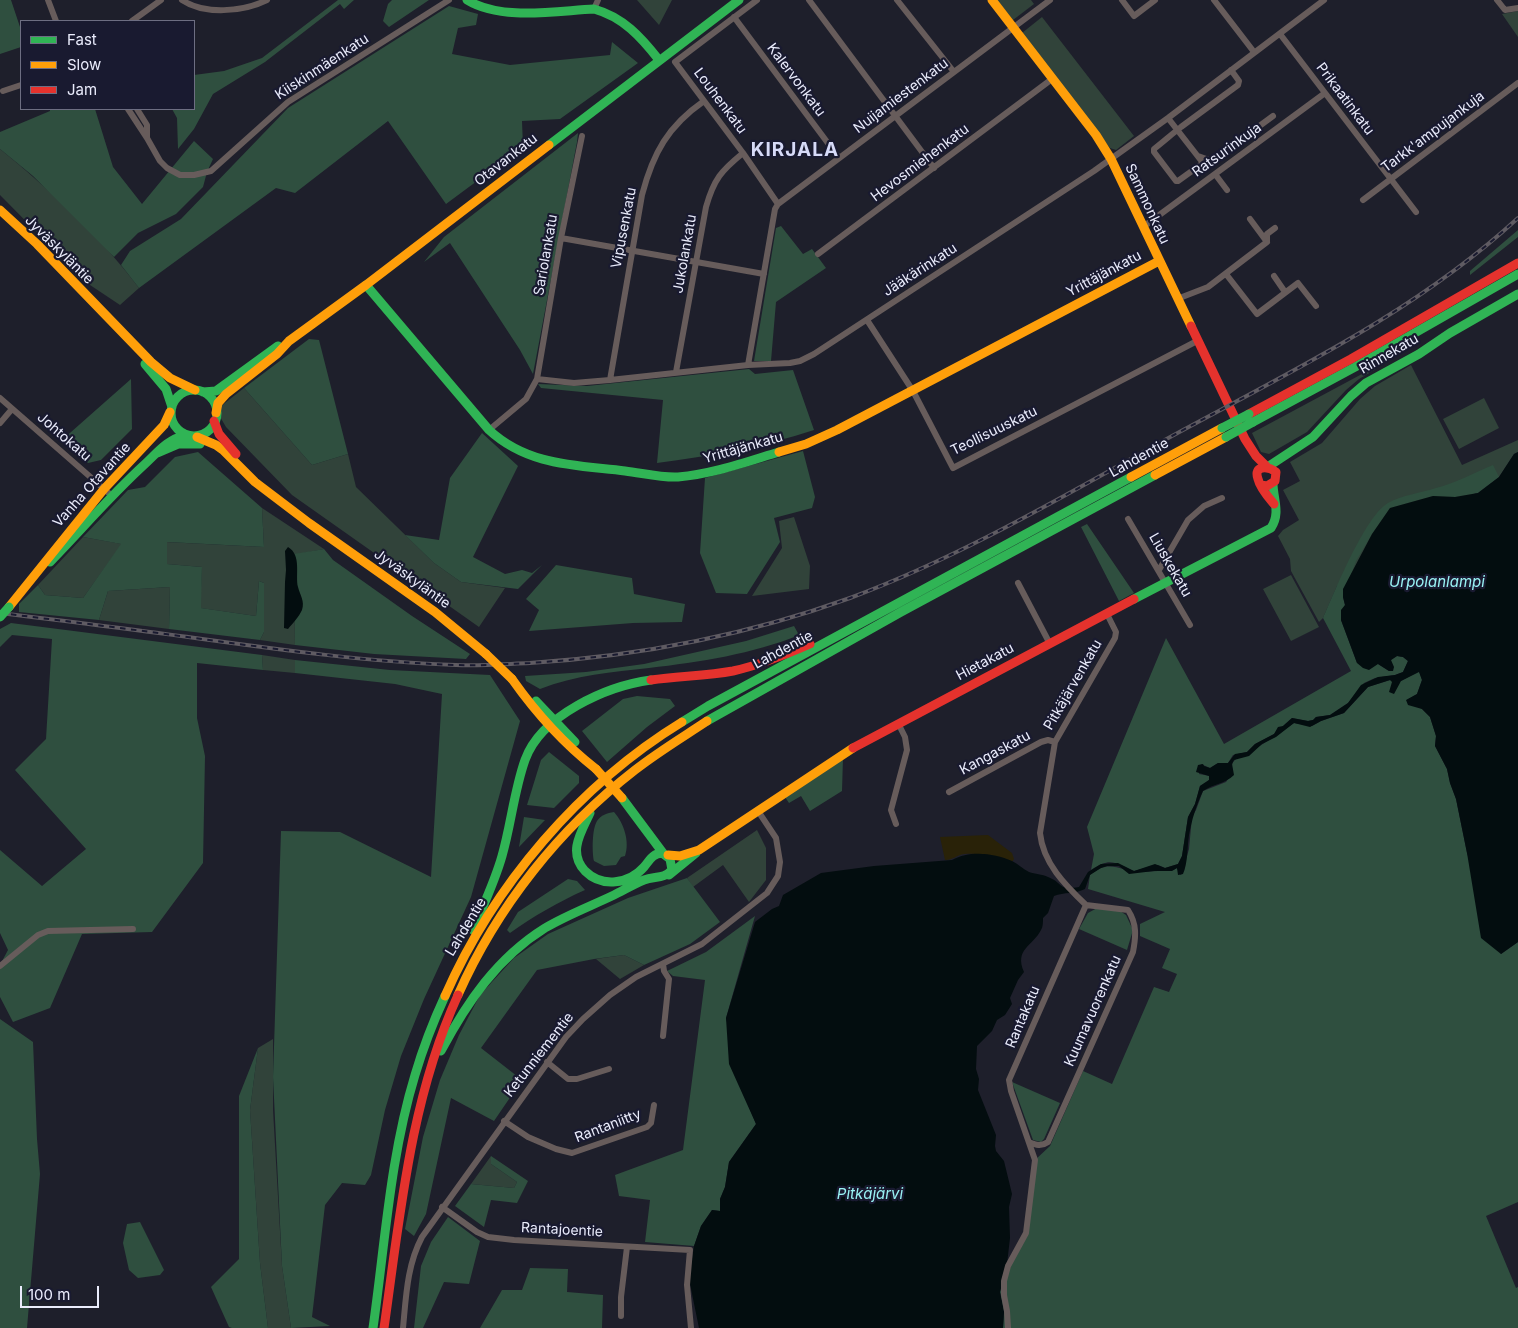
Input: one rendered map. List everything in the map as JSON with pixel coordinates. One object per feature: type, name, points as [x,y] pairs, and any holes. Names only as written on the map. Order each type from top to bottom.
[{"type":"main road","points":[[467,0],[476,6],[507,13],[605,11],[618,17],[659,60]]},
{"type":"main road","name":"Otavankatu","points":[[215,417],[218,403],[226,394],[277,354],[289,341],[366,285],[739,0]]},
{"type":"main road","name":"Sammonkatu","points":[[992,0],[1096,136],[1111,159],[1245,439],[1256,456],[1268,466]]},
{"type":"main road","name":"Jyväskyläntie","points":[[0,210],[37,244],[99,309],[170,378],[199,391]]},
{"type":"main road","name":"Yrittäjänkatu","points":[[366,285],[489,430],[513,448],[530,457],[634,473],[676,477],[698,475],[821,438],[1159,261]]},
{"type":"main road","name":"Lahdentie","points":[[384,1328],[401,1198],[414,1128],[426,1081],[443,1028],[485,941],[509,904],[564,834],[591,806],[625,777],[671,744],[752,694],[1251,418],[1518,264]]},
{"type":"main road","name":"Lahdentie","points":[[1251,418],[1355,367],[1518,274]]},
{"type":"main road","name":"Rinnekatu","points":[[1268,466],[1313,437],[1350,396],[1366,383],[1419,354],[1450,332],[1518,294]]},
{"type":"main road","name":"Jyväskyläntie","points":[[99,309],[161,382],[170,396],[171,409]]},
{"type":"main road","name":"Otavankatu","points":[[199,391],[216,391],[278,346],[289,341]]},
{"type":"main road","points":[[187,391],[199,391],[209,396],[212,400],[215,417],[208,432],[197,437],[185,434],[174,423],[171,409],[175,399],[180,395],[187,391]]},
{"type":"main road","name":"Vanha Otavantie","points":[[0,617],[67,533],[107,492],[160,431],[171,409]]},
{"type":"main road","name":"Jyväskyläntie","points":[[215,417],[219,434],[229,447],[290,509]]},
{"type":"main road","name":"Lahdentie","points":[[373,1328],[403,1125],[415,1076],[431,1026],[456,972],[480,929],[531,857],[556,828],[625,763],[653,741],[708,706],[860,623],[1224,433]]},
{"type":"main road","name":"Vanha Otavantie","points":[[107,492],[158,453],[161,447],[171,439],[185,434]]},
{"type":"main road","name":"Jyväskyläntie","points":[[197,437],[216,445],[254,482],[413,596],[486,654],[512,679],[524,696],[584,753],[665,854]]},
{"type":"main road","name":"Sammonkatu","points":[[1245,439],[1245,447],[1256,466],[1257,474]]},
{"type":"main road","points":[[158,453],[171,445],[195,443],[204,445],[229,457]]},
{"type":"main road","name":"Rinnekatu","points":[[1275,479],[1287,454]]},
{"type":"main road","points":[[1262,485],[1268,486],[1275,479],[1274,470],[1268,466],[1259,469],[1257,479],[1274,504]]},
{"type":"main road","name":"Hietakatu","points":[[665,854],[679,858],[699,850],[854,747],[1271,528],[1278,517],[1274,504],[1275,479]]},
{"type":"main road","points":[[456,972],[502,856],[526,760],[536,739],[551,722],[602,693],[616,688],[645,680],[713,674],[754,666],[860,623]]},
{"type":"main road","points":[[426,1081],[466,1005],[490,973],[509,954],[531,937],[561,920],[622,892],[644,879],[660,878],[669,875],[673,865],[665,854],[658,853],[629,878],[615,883],[601,881],[584,870],[578,858],[576,845],[580,832],[589,817],[591,806]]},
{"type":"main road","name":"Jyväskyläntie","points":[[644,829],[651,850],[650,860]]},
{"type":"main road","name":"Hietakatu","points":[[669,875],[693,857],[699,850]]},
{"type":"main road","points":[[650,860],[649,871],[652,875],[660,878]]},
{"type":"street","points":[[48,0],[56,20]]},
{"type":"street","points":[[133,20],[161,0]]},
{"type":"street","points":[[182,0],[190,5],[230,11],[267,0]]},
{"type":"street","name":"Kiiskinmäenkatu","points":[[129,110],[160,161],[167,168],[180,175],[194,175],[211,170],[288,102],[449,0]]},
{"type":"street","points":[[594,10],[598,0]]},
{"type":"street","points":[[734,18],[757,0]]},
{"type":"street","points":[[809,0],[934,168]]},
{"type":"street","points":[[898,0],[954,72]]},
{"type":"street","points":[[1036,0],[1041,7]]},
{"type":"street","name":"Nuijamiestenkatu","points":[[778,204],[1050,0]]},
{"type":"street","points":[[1122,0],[1134,16],[1156,0]]},
{"type":"street","points":[[1214,0],[1254,52]]},
{"type":"street","name":"Jääkärinkatu","points":[[537,379],[574,383],[800,361],[867,320],[1111,159],[1324,0]]},
{"type":"street","points":[[1498,0],[1505,10],[1518,8]]},
{"type":"street","name":"Louhenkatu","points":[[734,18],[675,62],[778,204]]},
{"type":"street","name":"Kalervonkatu","points":[[734,18],[839,158]]},
{"type":"street","name":"Prikaatinkatu","points":[[1280,34],[1416,212]]},
{"type":"street","points":[[1168,118],[1178,130],[1203,163],[1178,181],[1176,181],[1154,152],[1154,149],[1178,130],[1235,87],[1239,82],[1231,70]]},
{"type":"street","name":"Hevosmiehenkatu","points":[[818,254],[1052,79]]},
{"type":"street","name":"Tarkk'ampujankuja","points":[[1363,200],[1518,83]]},
{"type":"street","points":[[3,92],[20,85]]},
{"type":"street","name":"Ratsurinkuja","points":[[1143,227],[1325,93]]},
{"type":"street","name":"Vipusenkatu","points":[[610,380],[642,195],[648,174],[667,135],[691,110],[704,101]]},
{"type":"street","name":"Kiiskinmäenkatu","points":[[138,110],[147,125],[147,138]]},
{"type":"street","points":[[1198,156],[1212,161],[1273,116]]},
{"type":"street","name":"Sariolankatu","points":[[537,379],[561,238],[582,136]]},
{"type":"street","name":"Jukolankatu","points":[[676,372],[706,206],[718,176],[743,154]]},
{"type":"street","points":[[1214,174],[1227,190]]},
{"type":"street","points":[[748,365],[775,209],[778,204]]},
{"type":"street","points":[[1250,219],[1267,242]]},
{"type":"street","points":[[1267,242],[1267,234],[1273,230]]},
{"type":"street","points":[[561,238],[764,274]]},
{"type":"street","points":[[1177,299],[1208,287],[1267,242]]},
{"type":"street","points":[[1226,274],[1257,314],[1298,282],[1316,306]]},
{"type":"street","points":[[1274,276],[1285,292]]},
{"type":"street","name":"Teollisuuskatu","points":[[867,320],[913,390],[953,468],[1197,341]]},
{"type":"street","points":[[489,430],[526,399],[537,379]]},
{"type":"street","name":"Johtokatu","points":[[0,398],[107,492]]},
{"type":"street","points":[[0,423],[12,409]]},
{"type":"street","points":[[1159,570],[1188,520],[1204,506],[1222,498]]},
{"type":"street","name":"Liuskekatu","points":[[1128,519],[1190,625]]},
{"type":"street","points":[[1018,583],[1050,644]]},
{"type":"street","name":"Pitkäjärvenkatu","points":[[1086,905],[1066,885],[1047,860],[1041,846],[1040,833],[1055,742],[1115,638],[1116,632],[1107,614]]},
{"type":"street","points":[[896,824],[890,810],[907,750],[905,737],[898,723]]},
{"type":"street","name":"Kangaskatu","points":[[949,792],[1042,742],[1048,740],[1055,742]]},
{"type":"street","name":"Ketunniementie","points":[[403,1328],[410,1266],[422,1237],[566,1037],[610,995],[636,978],[702,944],[767,893],[778,876],[780,862],[776,838],[758,811]]},
{"type":"street","name":"Rantakatu","points":[[1008,1328],[1004,1281],[1008,1266],[1026,1233],[1035,1160],[1009,1080],[1086,905]]},
{"type":"street","name":"Kuumavuorenkatu","points":[[1030,1142],[1042,1145],[1048,1142],[1133,952],[1136,936],[1133,918],[1128,910],[1086,905]]},
{"type":"street","points":[[0,966],[38,935],[48,931],[132,929]]},
{"type":"street","points":[[663,964],[664,971],[669,979],[663,1036]]},
{"type":"street","points":[[547,1062],[568,1079],[577,1079],[609,1069]]},
{"type":"street","name":"Rantaniitty","points":[[504,1121],[528,1137],[556,1149],[572,1153],[647,1126],[651,1123],[654,1105]]},
{"type":"street","name":"Rantajoentie","points":[[442,1208],[477,1232],[488,1237],[690,1250],[686,1286],[691,1328]]},
{"type":"street","points":[[621,1316],[627,1246]]},
{"type":"green space","points":[[0,0],[11,0],[20,27],[20,47],[0,54]]},
{"type":"green space","points":[[338,0],[354,0],[344,9],[340,4],[265,62],[213,94],[194,129],[178,149],[177,118],[173,110],[195,110],[195,75],[224,71],[262,58]]},
{"type":"green space","points":[[392,0],[429,0],[389,27],[383,21],[388,4]]},
{"type":"green space","points":[[637,0],[672,0],[659,25]]},
{"type":"green space","points":[[997,0],[1031,0],[1034,4],[1013,20]]},
{"type":"green space","points":[[449,6],[478,14],[476,25],[458,28],[452,54],[510,65],[610,55],[612,42],[638,63],[560,119],[522,121],[523,147],[446,204],[388,121],[295,193],[276,188],[139,288],[121,265],[130,251],[181,219],[288,108]]},
{"type":"green space","points":[[1518,11],[1518,37],[1502,14]]},
{"type":"green space","points":[[1042,17],[1134,136],[1116,150],[1110,148],[1022,33]]},
{"type":"green space","points":[[95,110],[113,167],[142,204],[194,141],[213,159],[203,187],[176,214],[138,233],[114,257],[33,176],[0,149],[0,132],[50,111]]},
{"type":"green space","points":[[578,133],[533,374],[520,350],[450,243],[424,262],[444,237]]},
{"type":"green space","points":[[0,149],[74,214],[108,250],[139,288],[120,305],[87,283],[0,195]]},
{"type":"green space","points":[[781,226],[803,254],[812,249],[826,268],[776,302],[771,361],[754,361],[776,228]]},
{"type":"green space","points":[[1518,230],[1518,237],[1470,275],[1470,271]]},
{"type":"green space","points":[[309,339],[319,340],[348,454],[312,465],[244,388]]},
{"type":"green space","points":[[1411,365],[1462,465],[1518,440],[1518,452],[1514,454],[1499,477],[1337,586],[1323,618],[1319,622],[1291,571],[1290,559],[1278,536],[1283,530],[1299,520],[1283,490],[1300,481],[1290,462],[1322,443],[1360,399],[1375,386]]},
{"type":"green space","points":[[1375,367],[1376,369],[1359,379],[1346,390],[1307,432],[1269,454],[1261,452],[1252,433]]},
{"type":"green space","points":[[749,369],[755,374],[793,370],[814,430],[736,450],[657,463],[663,400],[541,388],[538,384],[587,386]]},
{"type":"green space","points":[[131,379],[132,429],[101,460],[88,463],[62,440]]},
{"type":"green space","points":[[244,388],[312,465],[348,454],[356,487],[434,563],[461,582],[505,588],[479,627],[292,495],[226,427],[216,410]]},
{"type":"green space","points":[[1484,398],[1499,428],[1459,449],[1443,419]]},
{"type":"green space","points":[[482,433],[518,466],[473,557],[505,574],[522,570],[532,573],[542,565],[518,589],[461,582],[434,563],[405,535],[439,540],[450,478]]},
{"type":"green space","points":[[803,451],[815,497],[812,508],[774,518],[780,542],[747,594],[716,593],[700,553],[705,478]]},
{"type":"green space","points":[[198,452],[262,508],[264,547],[167,542],[167,564],[202,567],[201,608],[256,616],[259,581],[264,583],[264,632],[260,640],[169,629],[170,587],[108,591],[99,620],[19,612],[19,604],[38,585],[45,595],[83,598],[121,544],[83,537],[128,490],[145,487],[175,457]]},
{"type":"green space","points":[[1493,465],[1499,477],[1478,493],[1455,497],[1433,496],[1390,508],[1356,561],[1343,597],[1345,605],[1341,620],[1357,663],[1378,664],[1389,671],[1391,660],[1397,656],[1403,657],[1408,661],[1403,672],[1375,678],[1364,683],[1348,703],[1330,715],[1316,717],[1308,721],[1292,718],[1274,734],[1255,744],[1247,752],[1233,755],[1228,763],[1218,763],[1210,768],[1201,764],[1199,774],[1210,776],[1209,780],[1200,786],[1195,804],[1188,817],[1182,856],[1178,864],[1165,868],[1158,865],[1134,871],[1109,862],[1091,870],[1094,854],[1087,827],[1166,638],[1224,744],[1351,671],[1323,618],[1351,555],[1360,538],[1379,511],[1393,500],[1450,483]]},
{"type":"green space","points":[[262,508],[324,549],[294,555],[295,645],[260,640],[264,632],[264,583],[259,581],[256,616],[200,608],[202,567],[167,564],[166,542],[264,547]]},
{"type":"green space","points":[[794,517],[810,566],[809,589],[752,596],[782,548],[779,521]]},
{"type":"green space","points":[[1087,524],[1134,593],[1119,601],[1081,527]]},
{"type":"green space","points":[[83,537],[122,544],[83,598],[45,595],[38,585]]},
{"type":"green space","points":[[324,549],[333,560],[470,654],[466,659],[374,654],[295,645],[294,554]]},
{"type":"green space","points":[[556,565],[632,578],[634,594],[685,604],[682,622],[633,623],[529,631],[539,610],[526,599]]},
{"type":"green space","points":[[1291,575],[1319,627],[1291,641],[1263,589]]},
{"type":"green space","points":[[170,587],[169,629],[99,620],[108,591]]},
{"type":"green space","points":[[11,623],[262,655],[263,670],[197,663],[197,718],[205,756],[203,863],[152,932],[82,934],[50,1008],[13,1022],[0,997],[0,965],[8,950],[0,933],[0,850],[42,886],[86,849],[15,770],[46,739],[52,639],[12,635],[0,647],[0,629]]},
{"type":"green space","points":[[794,626],[799,635],[745,652],[707,660],[594,675],[567,680],[540,689],[526,681],[525,676],[586,672],[644,664],[746,641]]},
{"type":"green space","points":[[262,655],[295,660],[295,673],[263,670]]},
{"type":"green space","points":[[295,660],[390,670],[490,675],[520,721],[471,897],[424,999],[401,1056],[385,1110],[371,1175],[365,1185],[342,1183],[325,1205],[312,1317],[330,1326],[291,1328],[282,1266],[273,1077],[281,831],[340,832],[431,877],[442,694],[395,684],[295,673]]},
{"type":"green space","points":[[1419,671],[1422,680],[1417,694],[1407,700],[1422,709],[1430,717],[1436,736],[1435,746],[1447,769],[1456,799],[1467,853],[1501,954],[1518,942],[1518,1202],[1486,1216],[1516,1288],[1518,1287],[1518,1328],[1003,1328],[1004,1312],[1000,1292],[1007,1264],[1026,1233],[1035,1160],[1050,1146],[1083,1071],[1112,1084],[1154,987],[1169,992],[1177,974],[1162,968],[1170,949],[1140,936],[1140,924],[1165,912],[1088,889],[1090,875],[1103,867],[1115,867],[1142,872],[1168,871],[1177,868],[1180,875],[1182,874],[1189,849],[1192,817],[1203,791],[1226,782],[1233,772],[1232,765],[1236,759],[1255,749],[1294,723],[1312,726],[1344,713],[1368,687],[1390,680],[1401,681]]},
{"type":"green space","points":[[637,696],[670,699],[675,706],[647,727],[607,762],[582,731],[623,699]]},
{"type":"green space","points":[[549,752],[579,776],[579,783],[554,808],[527,805],[541,760]]},
{"type":"green space","points":[[843,758],[842,791],[810,811],[801,796],[789,803],[785,797]]},
{"type":"green space","points":[[614,812],[621,822],[625,833],[626,851],[625,856],[621,857],[616,865],[604,866],[594,861],[594,829],[600,817]]},
{"type":"green space","points":[[524,817],[545,820],[519,847]]},
{"type":"green space","points":[[757,830],[766,848],[766,880],[749,902],[723,865],[693,887],[687,878]]},
{"type":"green space","points":[[687,878],[720,922],[690,944],[644,965],[624,955],[537,970],[481,1048],[522,1080],[494,1121],[451,1098],[426,1214],[414,1236],[405,1229],[423,1137],[440,1080],[459,1035],[480,995],[514,958],[548,934],[628,898]]},
{"type":"green space","points":[[568,879],[577,881],[585,890],[565,899],[510,933],[507,930],[518,912]]},
{"type":"green space","points":[[1097,908],[1117,909],[1126,915],[1133,930],[1127,950],[1079,929],[1088,913]]},
{"type":"green space","points":[[755,916],[726,1018],[747,1102],[756,1124],[729,1162],[725,1187],[720,1199],[720,1211],[712,1210],[701,1226],[694,1246],[645,1242],[650,1200],[619,1196],[615,1175],[683,1150],[705,980],[673,976],[667,971],[706,952]]},
{"type":"green space","points":[[624,955],[644,965],[620,979],[596,959]]},
{"type":"green space","points":[[0,1019],[33,1042],[40,1174],[27,1328],[0,1328]]},
{"type":"green space","points":[[273,1039],[273,1110],[282,1266],[291,1328],[268,1328],[260,1263],[250,1110],[258,1048]]},
{"type":"green space","points":[[258,1048],[250,1110],[260,1263],[268,1328],[232,1328],[229,1327],[211,1287],[239,1259],[239,1096]]},
{"type":"green space","points":[[1012,1082],[1060,1103],[1041,1142],[1033,1140]]},
{"type":"green space","points":[[491,1156],[491,1164],[517,1182],[514,1188],[471,1184]]},
{"type":"green space","points":[[491,1156],[528,1181],[517,1203],[491,1200],[484,1227],[455,1206],[471,1184],[514,1188],[517,1182],[491,1164]]},
{"type":"green space","points":[[448,1217],[480,1241],[469,1284],[444,1282],[423,1328],[414,1328],[421,1266],[431,1242]]},
{"type":"green space","points":[[140,1222],[164,1270],[160,1275],[138,1278],[129,1270],[123,1243],[127,1224]]},
{"type":"green space","points":[[530,1268],[568,1269],[567,1292],[603,1295],[602,1328],[480,1328],[502,1290],[522,1290]]},
{"type":"sand","points":[[988,835],[1012,853],[1014,859],[1012,862],[977,854],[964,854],[945,860],[940,837]]},
{"type":"water","name":"Pitkäjärvi","points":[[1518,452],[1518,942],[1501,954],[1481,938],[1467,853],[1456,799],[1447,769],[1435,746],[1436,736],[1430,717],[1422,709],[1408,705],[1406,700],[1417,694],[1422,680],[1419,672],[1401,681],[1394,694],[1389,692],[1392,682],[1390,680],[1368,687],[1344,713],[1310,727],[1294,723],[1276,737],[1262,744],[1249,756],[1234,760],[1232,764],[1234,775],[1203,791],[1191,823],[1186,865],[1183,874],[1178,875],[1177,868],[1172,871],[1129,874],[1119,866],[1107,866],[1090,875],[1085,889],[1054,896],[1048,913],[1043,918],[1041,930],[1026,948],[1021,958],[1024,972],[1010,998],[1012,1004],[1005,1015],[997,1020],[992,1031],[977,1046],[976,1069],[979,1079],[978,1090],[996,1135],[996,1151],[1004,1161],[1012,1194],[1009,1207],[1010,1238],[1007,1264],[1000,1292],[1004,1312],[1003,1328],[699,1328],[689,1279],[694,1246],[701,1226],[712,1210],[720,1211],[720,1199],[725,1187],[729,1162],[756,1124],[729,1064],[726,1018],[755,922],[779,906],[783,895],[821,873],[874,866],[952,860],[966,855],[982,854],[1005,858],[1029,872],[1043,875],[1064,887],[1072,888],[1079,887],[1088,872],[1101,864],[1118,863],[1134,871],[1155,864],[1165,868],[1178,864],[1182,856],[1188,817],[1195,804],[1200,786],[1209,780],[1209,776],[1196,772],[1198,765],[1203,764],[1210,768],[1218,763],[1228,763],[1235,754],[1247,752],[1255,744],[1274,734],[1278,727],[1283,726],[1292,718],[1308,721],[1316,717],[1330,715],[1348,703],[1361,685],[1378,677],[1403,672],[1408,661],[1403,657],[1397,656],[1391,660],[1394,667],[1393,671],[1389,671],[1378,664],[1369,670],[1357,663],[1341,620],[1341,610],[1345,605],[1343,589],[1372,534],[1390,508],[1433,496],[1455,497],[1478,493],[1499,477],[1514,454]]},
{"type":"water","points":[[288,547],[297,560],[297,582],[303,604],[301,613],[288,629],[284,628],[285,551]]},
{"type":"railway","points":[[0,613],[326,655],[465,665],[530,663],[611,655],[692,642],[772,623],[850,598],[892,581],[974,544],[1054,502],[1352,338],[1438,282],[1518,218]]},
{"type":"traffic: fast","points":[[467,0],[496,11],[512,13],[546,13],[594,9],[614,17],[631,29],[659,60]]},
{"type":"traffic: fast","points":[[549,145],[739,0]]},
{"type":"traffic: fast","points":[[1253,422],[1355,367],[1518,274]]},
{"type":"traffic: fast","points":[[366,285],[489,430],[504,442],[520,451],[553,462],[672,477],[717,470],[779,452]]},
{"type":"traffic: fast","points":[[1269,466],[1313,437],[1351,396],[1366,383],[1419,354],[1450,333],[1518,294]]},
{"type":"traffic: fast","points":[[203,392],[216,391],[278,346]]},
{"type":"traffic: fast","points":[[145,364],[166,389],[172,407]]},
{"type":"traffic: fast","points":[[194,390],[207,394],[213,400],[217,413],[213,426],[207,432],[194,436],[181,432],[175,426],[171,413],[175,400],[181,394],[194,390]]},
{"type":"traffic: fast","points":[[1222,428],[1249,414]]},
{"type":"traffic: fast","points":[[1226,437],[1253,422]]},
{"type":"traffic: fast","points":[[50,562],[120,488],[159,451],[168,443],[185,435]]},
{"type":"traffic: fast","points":[[157,453],[178,444],[200,444]]},
{"type":"traffic: fast","points":[[707,721],[901,612],[1155,475]]},
{"type":"traffic: fast","points":[[682,722],[708,706],[1131,477]]},
{"type":"traffic: fast","points":[[1134,599],[1271,528],[1276,517],[1273,483]]},
{"type":"traffic: fast","points":[[0,617],[9,607]]},
{"type":"traffic: fast","points":[[473,930],[499,865],[521,772],[533,744],[545,729],[560,716],[578,705],[615,689],[651,680]]},
{"type":"traffic: fast","points":[[536,701],[575,742]]},
{"type":"traffic: fast","points":[[622,798],[663,853]]},
{"type":"traffic: fast","points":[[441,1051],[461,1015],[485,982],[512,953],[528,940],[562,919],[640,882],[663,876],[672,870],[670,859],[662,853],[653,856],[638,873],[623,880],[607,882],[592,876],[585,871],[577,856],[580,834],[590,813]]},
{"type":"traffic: fast","points":[[669,875],[696,853]]},
{"type":"traffic: fast","points":[[373,1328],[389,1201],[400,1137],[418,1065],[428,1035],[445,996]]},
{"type":"traffic: slow","points":[[992,0],[1096,135],[1111,159],[1191,326]]},
{"type":"traffic: slow","points":[[216,413],[218,403],[226,394],[277,354],[289,341],[366,285],[549,145]]},
{"type":"traffic: slow","points":[[0,210],[37,244],[151,362],[170,378],[195,390]]},
{"type":"traffic: slow","points":[[779,452],[806,444],[837,430],[1159,261]]},
{"type":"traffic: slow","points":[[9,607],[104,489],[164,425],[170,412]]},
{"type":"traffic: slow","points":[[1131,477],[1222,428]]},
{"type":"traffic: slow","points":[[197,437],[223,450],[255,482],[309,523],[435,612],[486,654]]},
{"type":"traffic: slow","points":[[1155,475],[1226,437]]},
{"type":"traffic: slow","points":[[486,654],[512,679]]},
{"type":"traffic: slow","points":[[512,679],[551,727],[572,749],[596,769]]},
{"type":"traffic: slow","points":[[458,995],[491,931],[511,901],[556,844],[607,793],[635,770],[707,721]]},
{"type":"traffic: slow","points":[[445,996],[465,955],[488,915],[514,877],[543,841],[608,776],[644,747],[682,722]]},
{"type":"traffic: slow","points":[[668,855],[680,856],[699,850],[853,748]]},
{"type":"traffic: slow","points":[[596,769],[622,798]]},
{"type":"traffic: jam","points":[[1249,414],[1351,359],[1518,263]]},
{"type":"traffic: jam","points":[[1191,326],[1245,439],[1256,456],[1266,466]]},
{"type":"traffic: jam","points":[[214,421],[219,434],[236,454]]},
{"type":"traffic: jam","points":[[1261,485],[1267,486],[1275,481],[1276,472],[1262,468],[1259,469],[1257,474],[1262,489],[1274,504]]},
{"type":"traffic: jam","points":[[853,748],[1134,599]]},
{"type":"traffic: jam","points":[[651,680],[733,671],[753,666],[810,644]]},
{"type":"traffic: jam","points":[[384,1328],[402,1201],[418,1117],[428,1076],[458,995]]},
{"type":"district","name":"KIRJALA","points":[[795,150]]},
{"type":"water label","name":"Urpolanlampi","points":[[1437,582]]}]
